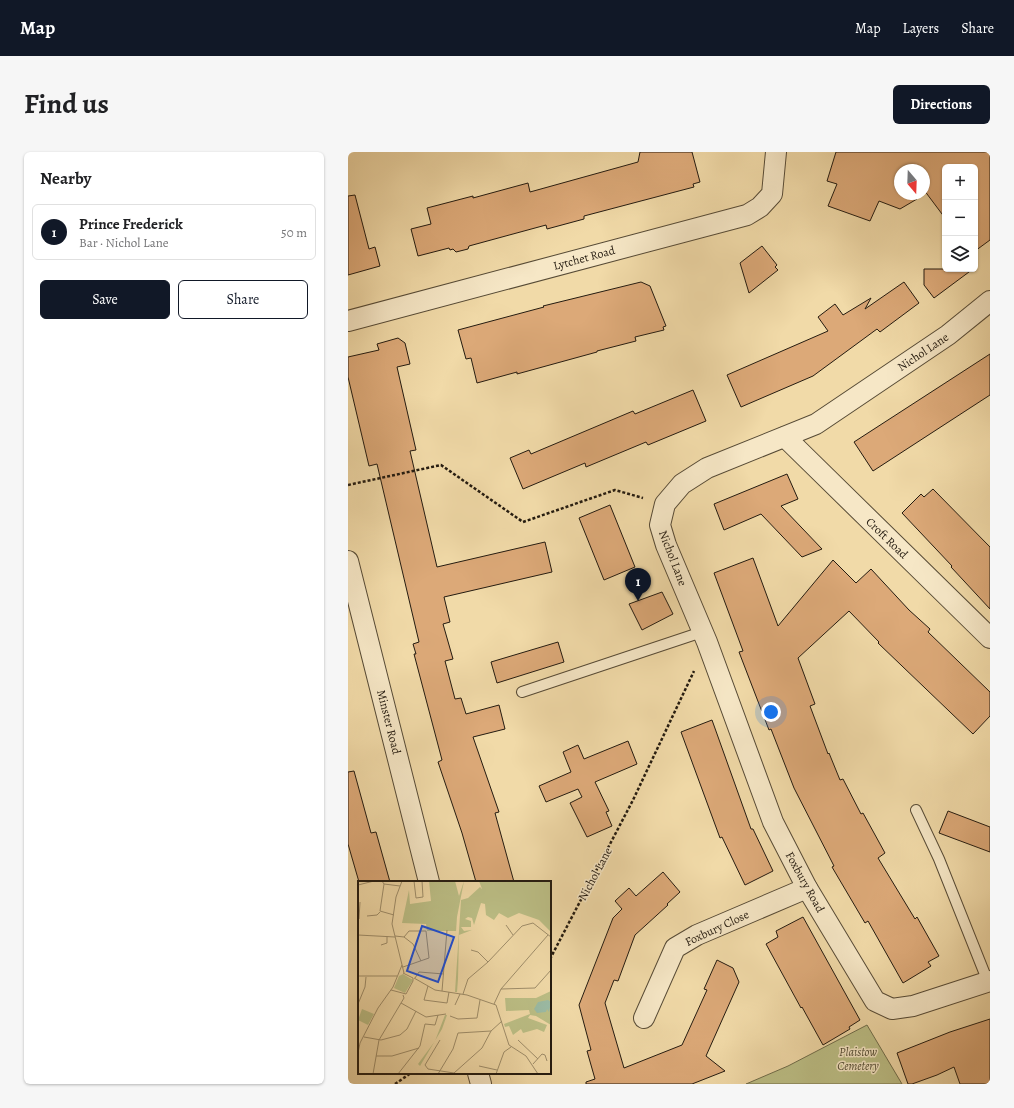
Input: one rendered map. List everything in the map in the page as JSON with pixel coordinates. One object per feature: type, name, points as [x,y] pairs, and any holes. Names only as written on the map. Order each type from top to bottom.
[{"type":"street","name":"Lytchet Road","points":[[348,321],[747,215],[760,207],[772,194],[776,152]]},
{"type":"street","name":"Nichol Lane","points":[[705,637],[666,545],[662,532],[660,525],[665,504],[682,484],[708,468],[816,424],[948,335],[990,301]]},
{"type":"street","name":"Croft Road","points":[[785,437],[990,638]]},
{"type":"street","name":"Minster Road","points":[[348,561],[429,881]]},
{"type":"street","name":"Foxbury Road","points":[[705,637],[773,822],[807,888],[875,1001],[892,1009],[913,1006],[989,982]]},
{"type":"street","name":"Foxbury Close","points":[[644,1018],[675,948],[697,935],[807,888]]},
{"type":"street","points":[[478,1074],[481,1084]]},
{"type":"lane","points":[[522,692],[705,637]]},
{"type":"lane","points":[[916,810],[939,859],[989,982]]},
{"type":"path","points":[[348,485],[441,465],[523,522],[615,490],[665,504]]},
{"type":"path","name":"Nichol Lane","points":[[551,957],[633,800],[705,637]]},
{"type":"path","points":[[395,1084],[410,1074]]},
{"type":"green space","name":"Plaistow Cemetery","points":[[867,1025],[902,1084],[746,1084],[788,1066]]},
{"type":"building","points":[[640,152],[692,152],[700,182],[693,184],[694,187],[584,216],[584,219],[547,229],[546,225],[469,246],[468,249],[456,252],[453,249],[450,250],[449,248],[418,256],[411,229],[431,224],[427,208],[473,196],[473,198],[528,183],[530,192],[638,162]]},
{"type":"building","points":[[836,152],[990,152],[990,240],[978,249],[978,164],[942,164],[942,214],[930,198],[930,164],[894,164],[894,200],[915,200],[900,209],[879,201],[870,221],[828,206],[837,184],[827,181]]},
{"type":"building","points":[[355,195],[369,249],[375,247],[380,266],[348,275],[348,196]]},
{"type":"building","points":[[762,246],[777,265],[775,267],[778,270],[749,293],[740,263]]},
{"type":"building","points":[[924,269],[942,269],[942,272],[969,272],[934,298],[924,285]]},
{"type":"building","points":[[641,282],[650,286],[666,326],[663,327],[664,330],[635,337],[636,341],[517,374],[517,372],[477,383],[471,358],[466,359],[458,330],[544,307],[543,306]]},
{"type":"building","points":[[904,282],[919,303],[880,332],[877,329],[813,376],[741,407],[727,375],[828,331],[818,317],[835,304],[843,315],[871,298],[865,309]]},
{"type":"building","points":[[398,338],[405,343],[410,364],[397,367],[416,450],[410,451],[437,567],[545,542],[552,572],[444,597],[450,622],[443,624],[453,659],[445,661],[455,699],[461,698],[466,714],[499,705],[505,729],[473,737],[499,812],[495,813],[514,881],[476,881],[462,833],[438,762],[442,760],[414,654],[416,654],[413,644],[419,642],[377,464],[369,466],[348,377],[348,357],[379,350],[377,344]]},
{"type":"building","points":[[990,354],[990,395],[873,471],[854,442]]},
{"type":"building","points":[[693,390],[706,421],[648,445],[646,442],[586,467],[585,463],[523,489],[510,458],[529,450],[531,454],[633,411],[635,414]]},
{"type":"building","points":[[787,474],[798,499],[781,506],[822,549],[802,557],[761,514],[724,530],[714,504]]},
{"type":"building","points":[[933,489],[990,547],[990,609],[902,513],[921,494],[924,497]]},
{"type":"building","points":[[610,505],[635,567],[604,580],[579,518]]},
{"type":"building","points":[[753,558],[778,626],[833,560],[856,583],[871,569],[909,610],[930,629],[928,632],[990,692],[990,716],[973,734],[878,643],[879,642],[849,611],[798,658],[815,704],[810,706],[828,754],[829,753],[840,780],[843,779],[861,814],[863,813],[885,853],[878,858],[915,919],[917,917],[939,956],[928,962],[931,966],[903,983],[868,921],[865,923],[832,867],[834,866],[794,788],[771,729],[769,730],[739,652],[743,651],[714,573]]},
{"type":"building","points":[[662,592],[673,614],[642,630],[629,604]]},
{"type":"building","points":[[558,642],[564,662],[497,683],[491,662]]},
{"type":"building","points":[[712,720],[751,829],[753,829],[773,871],[745,885],[722,837],[720,838],[681,732]]},
{"type":"building","points":[[628,741],[637,764],[595,782],[609,811],[606,812],[612,826],[587,837],[570,803],[582,797],[578,789],[546,802],[539,786],[571,772],[563,752],[578,745],[584,759]]},
{"type":"building","points":[[354,771],[371,833],[376,832],[390,881],[359,881],[348,844],[348,772]]},
{"type":"building","points":[[948,811],[990,827],[990,852],[939,833]]},
{"type":"building","points":[[663,872],[680,892],[635,935],[618,981],[614,980],[605,1003],[624,1068],[682,1045],[707,990],[704,989],[717,960],[733,968],[739,982],[706,1056],[725,1071],[692,1084],[586,1084],[586,1082],[595,1079],[587,1051],[591,1050],[579,1005],[613,918],[622,909],[615,901],[629,888],[636,896]]},
{"type":"building","points":[[803,917],[860,1020],[849,1027],[850,1029],[823,1045],[766,944],[778,937],[776,931]]},
{"type":"building","points":[[990,1019],[990,1084],[960,1084],[954,1067],[937,1075],[908,1084],[897,1053],[950,1032]]},
{"type":"place","name":"Prince Frederick","points":[[638,601]]}]
